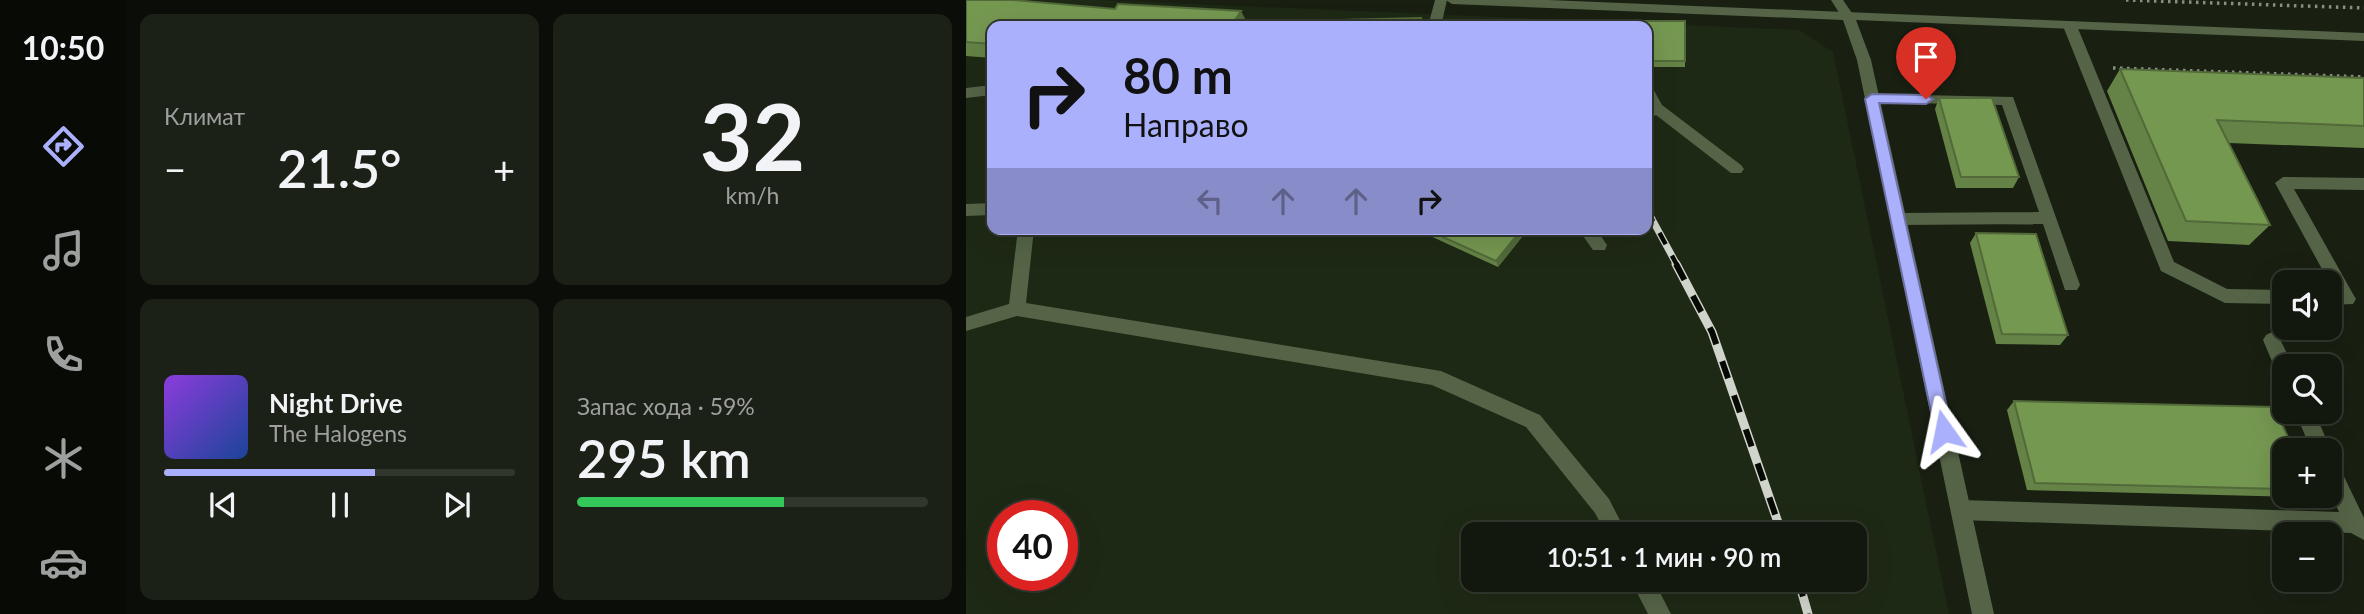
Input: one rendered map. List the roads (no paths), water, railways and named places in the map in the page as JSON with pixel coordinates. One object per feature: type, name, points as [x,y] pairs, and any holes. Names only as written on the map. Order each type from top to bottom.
[{"type":"street","points":[[1436,21],[1441,0]]},
{"type":"street","points":[[1452,0],[1686,4],[1848,16],[2364,37]]},
{"type":"street","points":[[1837,0],[1848,16],[1864,60],[1983,614]]},
{"type":"street","points":[[2070,26],[2167,266],[2225,296],[2272,297]]},
{"type":"street","points":[[966,93],[987,91]]},
{"type":"street","points":[[1872,99],[2008,100],[2071,285]]},
{"type":"street","points":[[1652,111],[1737,169]]},
{"type":"street","points":[[2331,270],[2283,183],[2364,184]]},
{"type":"street","points":[[966,209],[987,209]]},
{"type":"street","points":[[1898,219],[2049,218]]},
{"type":"street","points":[[1017,309],[1025,235]]},
{"type":"street","points":[[1591,235],[1599,245]]},
{"type":"street","points":[[966,324],[1017,309],[1434,377],[1533,421],[1602,506],[1611,522]]},
{"type":"street","points":[[2272,341],[2278,354]]},
{"type":"street","points":[[1961,510],[2359,526],[2342,493]]},
{"type":"street","points":[[1648,592],[1660,614]]},
{"type":"railway","points":[[1652,219],[1677,265]]},
{"type":"railway","points":[[1676,264],[1712,332],[1778,522]]},
{"type":"railway","points":[[1802,592],[1808,614]]}]
